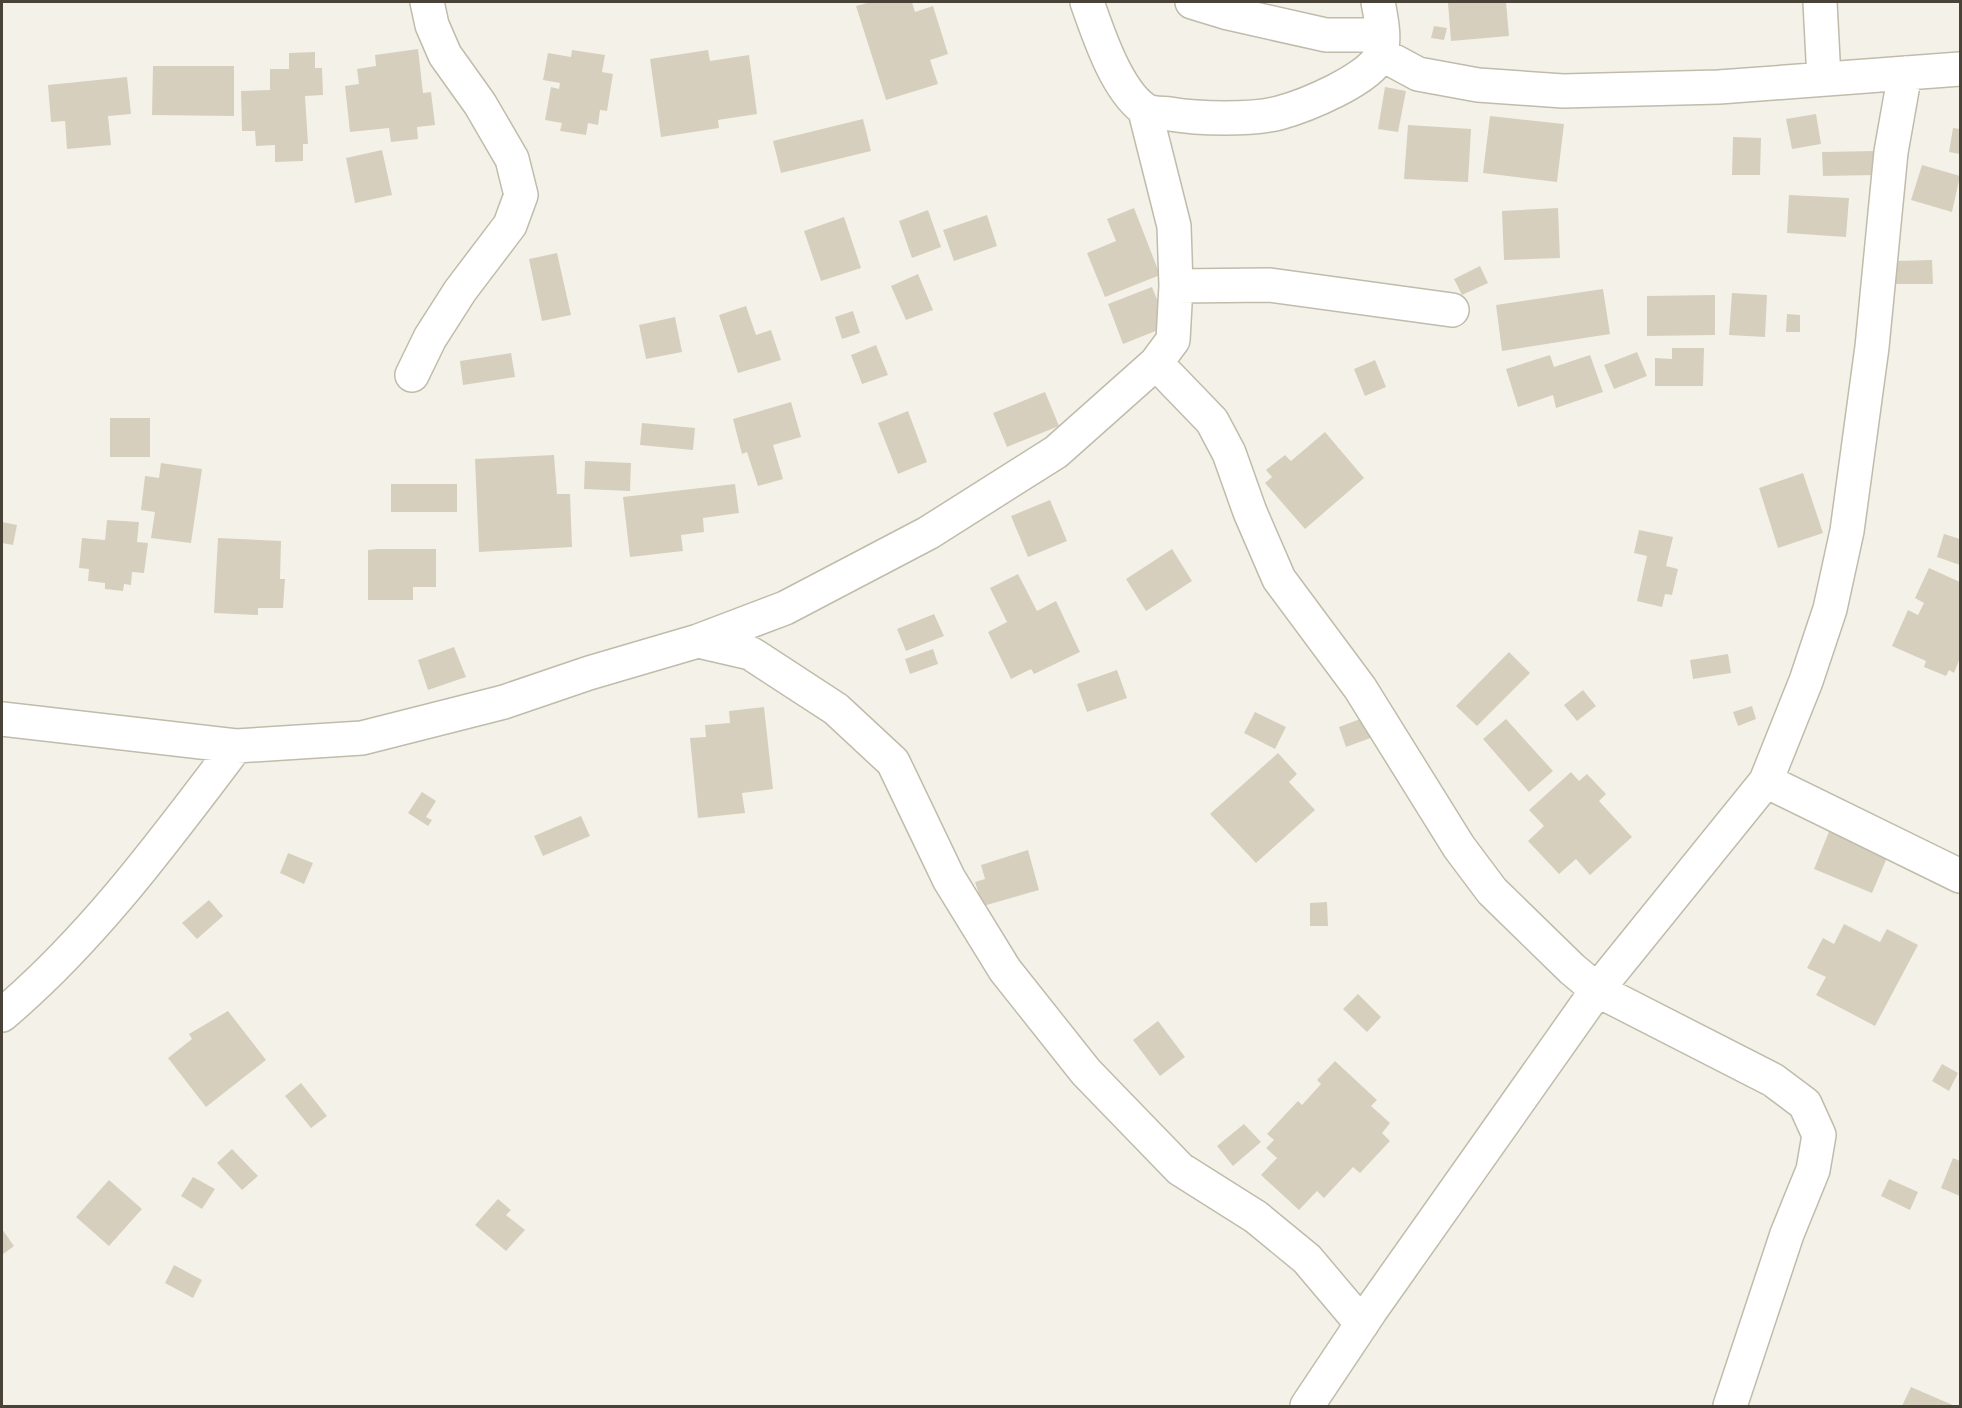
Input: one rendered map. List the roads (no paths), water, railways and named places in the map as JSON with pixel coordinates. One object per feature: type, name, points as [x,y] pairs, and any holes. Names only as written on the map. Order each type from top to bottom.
[{"type":"street","points":[[412,375],[460,291],[510,225],[521,195],[512,159],[480,104],[445,55],[432,25],[428,2]]},
{"type":"street","points":[[2,719],[236,746],[362,738],[504,702],[589,673],[698,641],[785,608],[928,533],[1056,452],[1156,363],[1173,340],[1176,286],[1174,226],[1145,111],[1128,93],[1105,49],[1087,2]]},
{"type":"street","points":[[1192,2],[1227,13],[1381,45],[1418,74],[1478,85],[1563,91],[1719,87],[1960,69]]},
{"type":"street","points":[[1145,111],[1200,119],[1279,113],[1339,89],[1369,72],[1381,45],[1378,2]]},
{"type":"street","points":[[1820,2],[1824,79]]},
{"type":"street","points":[[1318,1405],[1362,1324],[1597,990],[1766,781],[1810,671],[1830,609],[1847,531],[1872,346],[1891,152],[1905,73]]},
{"type":"street","points":[[1176,286],[1270,285],[1452,310]]},
{"type":"street","points":[[1156,363],[1212,421],[1229,453],[1250,512],[1279,579],[1360,688],[1459,847],[1492,891],[1572,969],[1597,990],[1773,1080],[1805,1104],[1819,1135],[1813,1170],[1787,1234],[1730,1407]]},
{"type":"street","points":[[698,641],[750,653],[836,709],[893,762],[949,879],[1005,970],[1086,1072],[1180,1169],[1256,1217],[1307,1260],[1362,1324]]},
{"type":"street","points":[[2,1015],[46,978],[124,890],[236,746]]},
{"type":"street","points":[[1766,781],[1955,867]]}]
